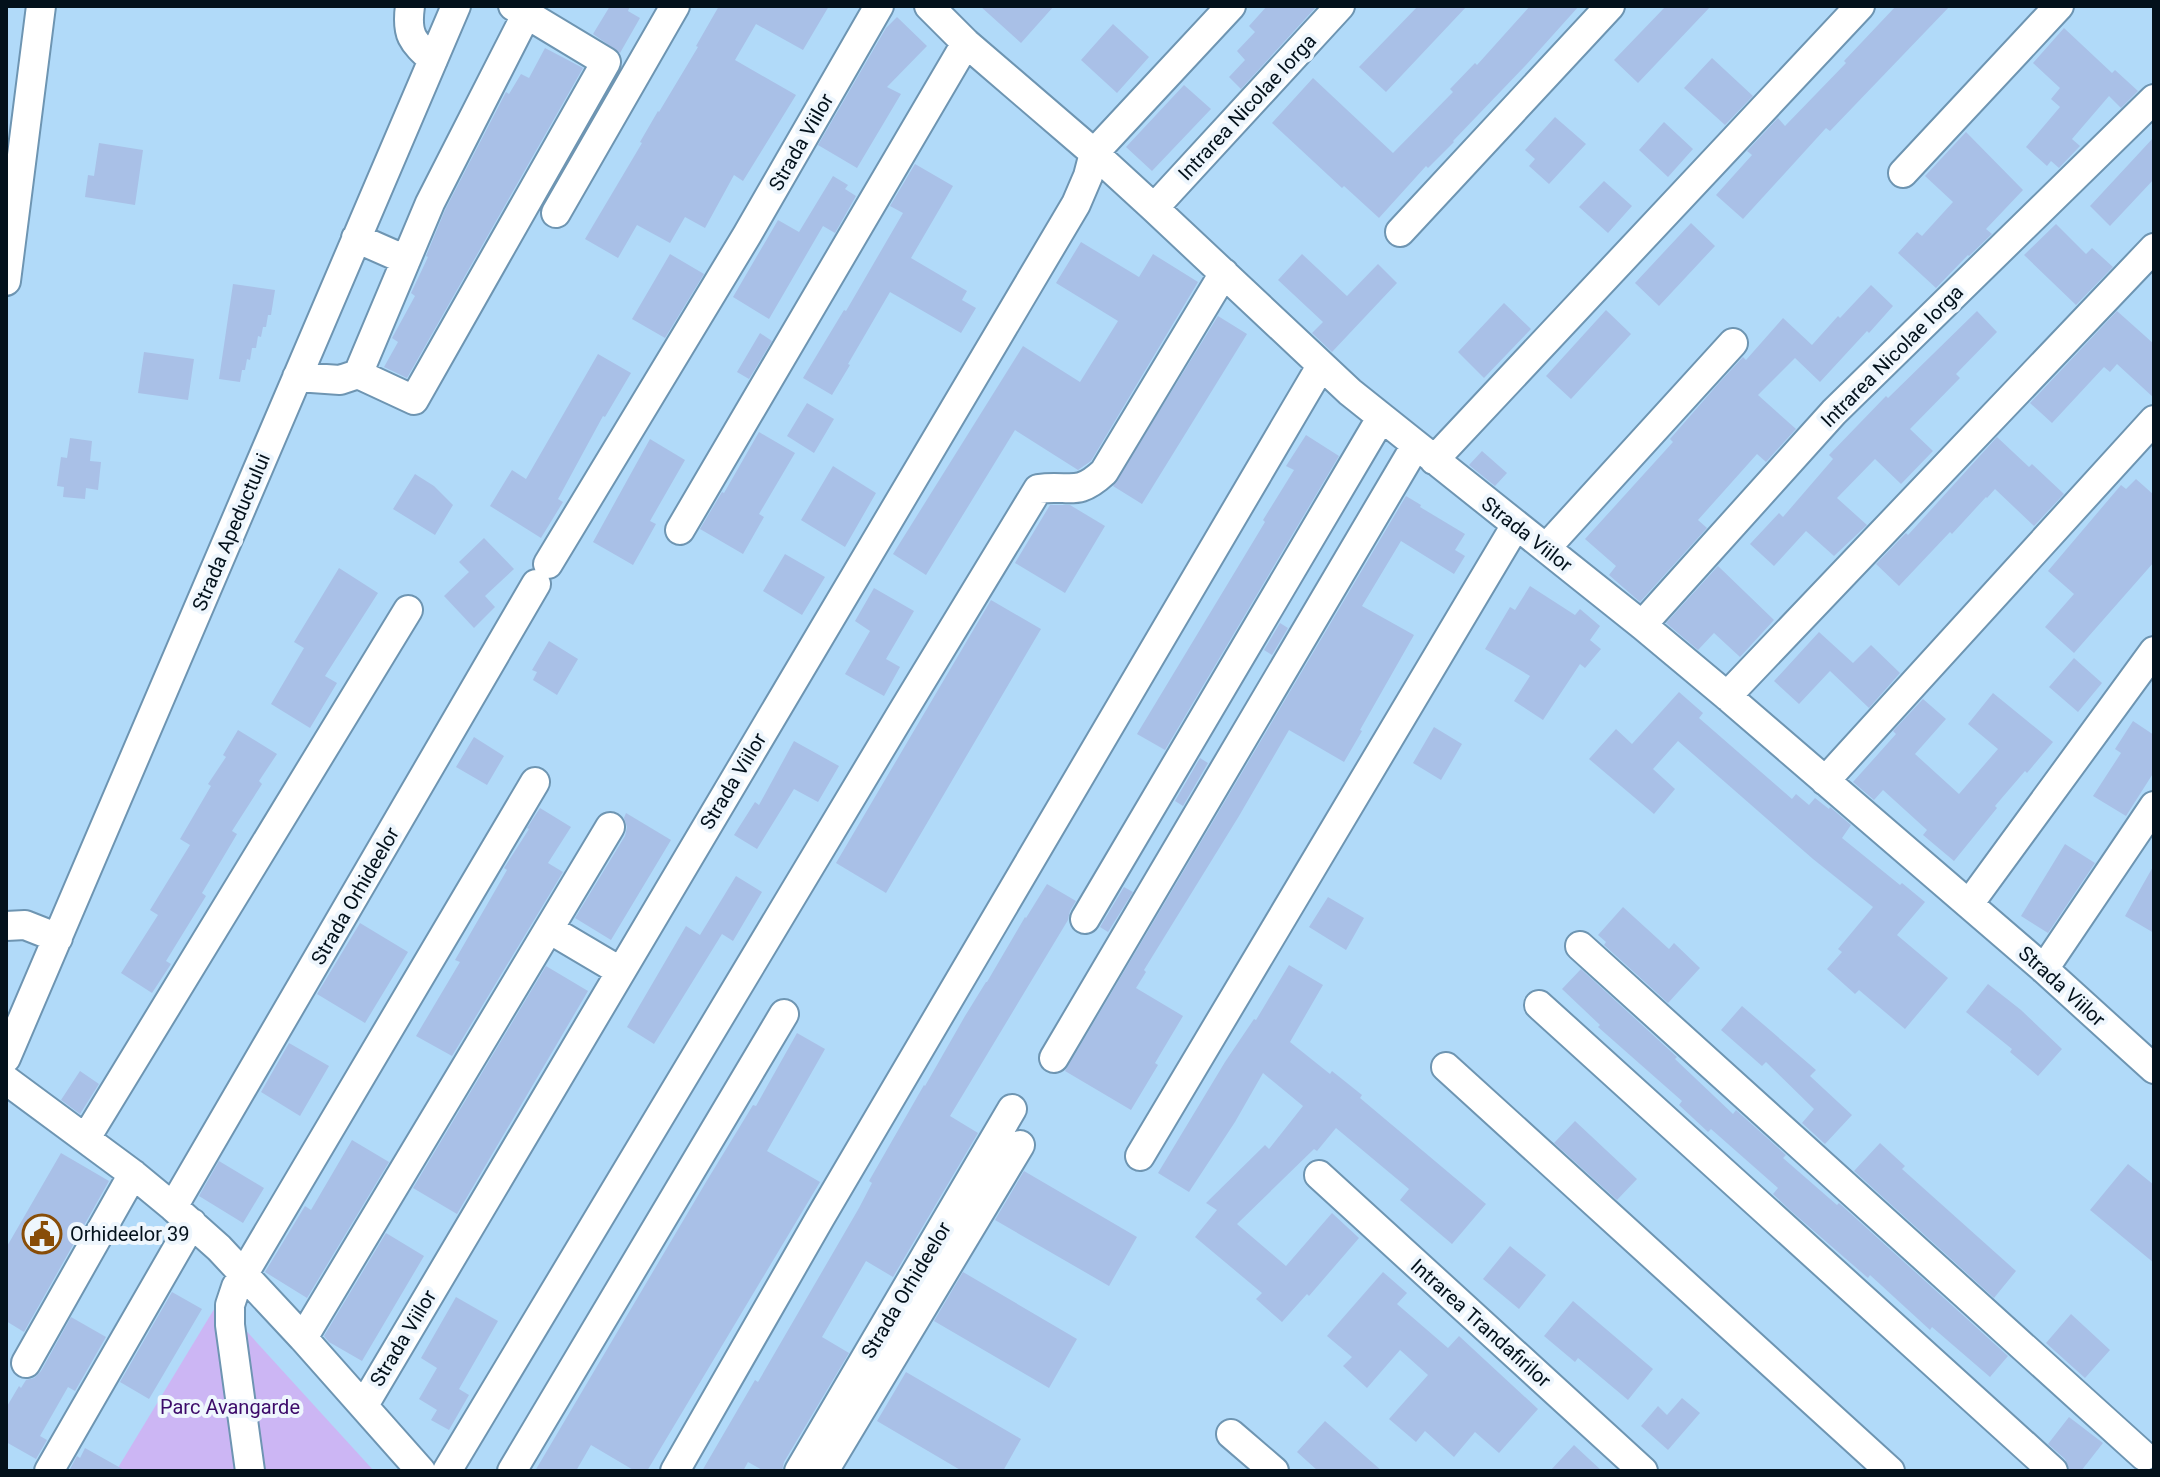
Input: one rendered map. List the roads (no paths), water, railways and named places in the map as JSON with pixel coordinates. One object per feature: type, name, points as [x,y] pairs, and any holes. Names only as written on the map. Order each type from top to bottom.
[{"type":"street","points":[[6,281],[41,6]]},
{"type":"street","points":[[410,6],[408,20],[413,42],[433,60]]},
{"type":"street","name":"Strada Apeductului","points":[[7,1051],[456,6]]},
{"type":"street","points":[[556,213],[675,6]]},
{"type":"street","name":"Strada Viilor","points":[[542,574],[747,235],[879,6]]},
{"type":"street","points":[[1094,153],[1231,6]]},
{"type":"street","name":"Intrarea Nicolae Iorga","points":[[1154,208],[1340,6]]},
{"type":"street","points":[[1400,232],[1610,6]]},
{"type":"street","points":[[1054,1058],[1425,452],[1860,6]]},
{"type":"street","points":[[1903,173],[2059,6]]},
{"type":"street","name":"Strada Viilor","points":[[937,9],[966,43],[1094,153],[1321,366],[1381,418],[1727,696],[2044,969],[2154,1069]]},
{"type":"street","points":[[297,377],[340,380],[358,374],[414,400],[606,62],[519,10],[430,203],[358,374]]},
{"type":"street","points":[[680,530],[966,43]]},
{"type":"street","name":"Intrarea Nicolae Iorga","points":[[1642,625],[1834,412],[2154,99]]},
{"type":"street","name":"Strada Viilor","points":[[364,1405],[1076,204],[1094,153]]},
{"type":"street","points":[[356,238],[406,260]]},
{"type":"street","points":[[1727,696],[2154,248]]},
{"type":"street","points":[[447,1471],[1038,489],[1053,487],[1073,490],[1091,485],[1104,472],[1224,273]]},
{"type":"street","points":[[1546,548],[1733,343]]},
{"type":"street","points":[[675,1471],[1321,366]]},
{"type":"street","points":[[1085,919],[1381,418]]},
{"type":"street","points":[[1825,781],[2154,420]]},
{"type":"street","points":[[1140,1156],[1516,525]]},
{"type":"street","name":"Strada Orhideelor","points":[[49,1471],[182,1215],[542,574]]},
{"type":"street","points":[[86,1138],[408,610]]},
{"type":"street","points":[[1969,904],[2154,651]]},
{"type":"street","points":[[250,1471],[230,1325],[230,1305],[236,1287],[535,782]]},
{"type":"street","points":[[2044,969],[2154,806]]},
{"type":"street","points":[[303,1338],[610,827]]},
{"type":"street","points":[[6,926],[25,925],[58,938]]},
{"type":"street","points":[[549,929],[620,971]]},
{"type":"street","points":[[1580,946],[2145,1455]]},
{"type":"street","points":[[1539,1005],[2053,1471]]},
{"type":"street","points":[[512,1471],[784,1014]]},
{"type":"street","points":[[1446,1067],[1890,1471]]},
{"type":"street","points":[[6,1080],[133,1174],[245,1274],[421,1471]]},
{"type":"street","name":"Strada Orhideelor","points":[[799,1471],[1012,1109]]},
{"type":"street","points":[[824,1471],[1020,1145]]},
{"type":"street","points":[[26,1363],[133,1174]]},
{"type":"street","name":"Intrarea Trandafirilor","points":[[1319,1175],[1643,1471]]},
{"type":"street","points":[[1231,1434],[1274,1471]]},
{"type":"place","name":"Orhideelor 39","points":[[42,1234]]},
{"type":"park label","name":"Parc Avangarde","points":[[230,1407]]}]
